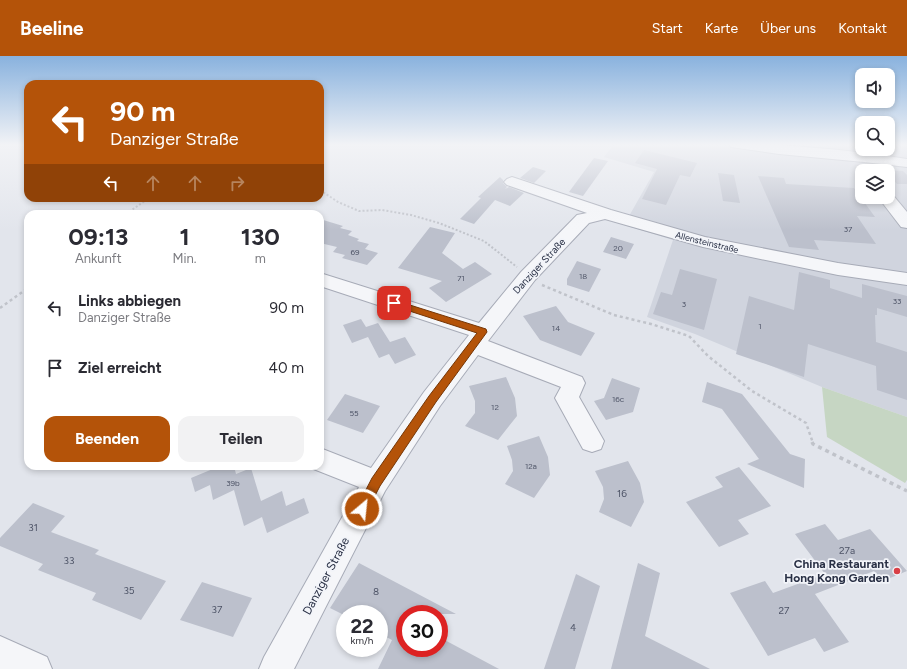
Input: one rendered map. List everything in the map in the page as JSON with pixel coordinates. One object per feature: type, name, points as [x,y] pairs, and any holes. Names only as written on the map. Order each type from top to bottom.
[{"type":"street","name":"Allensteinstraße","points":[[512,182],[605,214],[703,242],[838,269],[907,279]]},
{"type":"street","points":[[892,204],[907,223]]},
{"type":"street","name":"Danziger Straße","points":[[276,669],[376,482],[432,399],[478,338],[528,276],[583,219],[605,214]]},
{"type":"street","points":[[324,280],[478,338],[574,383],[567,398],[592,441]]},
{"type":"street","points":[[324,462],[376,482]]},
{"type":"street","points":[[0,652],[35,669]]},
{"type":"path","points":[[324,193],[338,202],[359,211],[382,210],[439,222],[484,241],[541,285],[614,315],[652,324],[689,336],[708,356],[752,391],[806,424],[814,444],[907,491]]},
{"type":"path","points":[[132,210],[143,202]]},
{"type":"path","points":[[0,308],[24,291]]},
{"type":"shaded area","points":[[654,173],[855,173],[855,204],[895,204],[895,173],[907,173],[907,417],[822,387],[695,334],[647,317],[673,240],[624,225]]},
{"type":"green space","points":[[822,387],[907,417],[907,480],[905,483],[827,437]]},
{"type":"building","points":[[526,173],[544,173],[534,183],[520,178]]},
{"type":"building","points":[[583,173],[600,173],[583,196],[569,192]]},
{"type":"building","points":[[655,173],[692,173],[690,177],[680,175],[666,205],[642,199]]},
{"type":"building","points":[[718,173],[734,175],[740,203],[723,201]]},
{"type":"building","points":[[895,173],[905,173],[907,175],[907,184],[897,184],[895,182]]},
{"type":"building","points":[[758,176],[784,178],[786,184],[854,188],[855,204],[866,204],[875,217],[857,216],[876,244],[814,240],[819,250],[789,247]]},
{"type":"building","points":[[500,177],[507,187],[505,189],[509,187],[524,193],[510,206],[495,200],[474,224],[460,219],[481,198],[478,197]]},
{"type":"building","points":[[324,220],[343,226],[340,228],[352,231],[348,235],[359,239],[357,241],[369,244],[365,249],[378,253],[367,265],[342,258],[345,255],[333,252],[337,247],[324,244]]},
{"type":"building","points":[[430,227],[455,233],[442,253],[463,269],[475,262],[492,274],[446,302],[429,288],[442,281],[398,268]]},
{"type":"building","points":[[611,237],[634,244],[626,259],[603,252]]},
{"type":"building","points":[[577,261],[601,269],[589,292],[567,285],[567,279]]},
{"type":"building","points":[[680,269],[717,279],[704,330],[653,314],[661,292],[672,295]]},
{"type":"building","points":[[799,272],[830,280],[830,288],[862,298],[862,284],[907,296],[907,317],[877,308],[877,315],[875,315],[876,342],[907,352],[907,400],[877,390],[876,366],[808,344],[804,377],[736,354],[749,296],[794,310]]},
{"type":"building","points":[[556,306],[568,322],[595,333],[581,356],[540,340],[523,316]]},
{"type":"building","points":[[361,319],[366,327],[378,323],[390,342],[405,337],[416,355],[395,364],[389,354],[379,358],[368,337],[352,343],[343,325]]},
{"type":"building","points":[[506,377],[515,398],[517,416],[498,440],[465,426],[475,413],[475,401],[469,386]]},
{"type":"building","points":[[612,378],[640,388],[633,412],[606,420],[594,401],[604,398]]},
{"type":"building","points":[[707,382],[742,394],[790,454],[805,459],[804,488],[747,464],[759,459],[722,409],[702,402]]},
{"type":"building","points":[[345,394],[380,406],[363,433],[327,420]]},
{"type":"building","points":[[539,436],[548,457],[550,475],[534,498],[505,484],[513,471],[512,460],[507,446]]},
{"type":"building","points":[[628,461],[640,483],[644,502],[631,527],[599,512],[604,499],[603,487],[595,471]]},
{"type":"building","points":[[739,467],[771,506],[738,520],[749,534],[719,547],[686,502],[723,487],[715,477]]},
{"type":"building","points":[[210,470],[235,470],[236,474],[246,470],[252,470],[261,501],[282,491],[286,506],[304,498],[309,513],[267,533],[262,517],[244,526],[234,490],[213,500],[210,485],[195,492],[191,478]]},
{"type":"building","points":[[33,503],[65,516],[51,532],[99,550],[95,554],[166,581],[141,620],[92,600],[96,593],[38,570],[43,564],[0,546],[0,538]]},
{"type":"building","points":[[825,524],[838,540],[870,529],[907,571],[883,581],[874,571],[815,594],[849,642],[824,652],[815,638],[768,656],[730,593],[765,581],[773,593],[825,574],[795,534]]},
{"type":"building","points":[[359,563],[439,605],[396,605],[396,657],[448,657],[448,642],[499,669],[378,669],[384,657],[388,657],[388,648],[392,640],[388,638],[388,605],[336,605],[336,611],[330,608]]},
{"type":"building","points":[[638,563],[660,573],[645,636],[710,669],[611,669]]},
{"type":"building","points":[[576,574],[600,586],[575,669],[544,669]]},
{"type":"building","points":[[202,582],[252,598],[233,637],[180,620]]},
{"type":"building","points":[[448,610],[456,614],[448,614]]},
{"type":"place","name":"China Restaurant Hong Kong Garden","points":[[897,571]]},
{"type":"route","points":[[362,509],[376,482],[432,399],[483,332],[394,303]]}]
